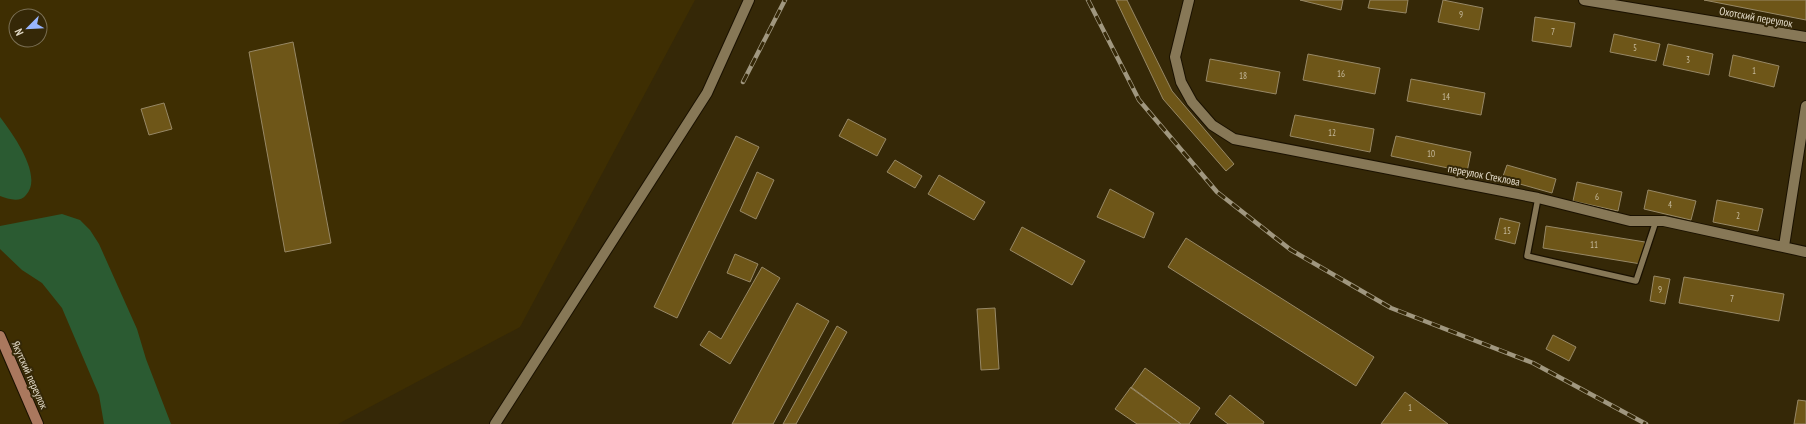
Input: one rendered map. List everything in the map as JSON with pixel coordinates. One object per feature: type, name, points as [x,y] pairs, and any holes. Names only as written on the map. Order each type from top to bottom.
[{"type":"main road","name":"Якутский переулок","points":[[0,336],[38,424]]},
{"type":"street","points":[[495,424],[707,93],[749,0]]},
{"type":"street","name":"переулок Стеклова","points":[[1189,0],[1175,57],[1181,82],[1192,102],[1212,125],[1234,139],[1538,198],[1630,221],[1664,221],[1806,252]]},
{"type":"street","name":"Охотский переулок","points":[[1584,0],[1806,37]]},
{"type":"street","points":[[1784,246],[1805,122],[1806,106]]},
{"type":"lane","points":[[1538,198],[1527,256],[1636,280],[1656,221]]},
{"type":"shaded area","points":[[0,0],[695,0],[520,327],[338,424],[0,424]]},
{"type":"green space","points":[[0,117],[12,133],[29,166],[31,187],[26,195],[17,200],[0,196]]},
{"type":"green space","points":[[62,214],[80,220],[90,230],[99,244],[137,329],[146,359],[171,424],[104,424],[99,395],[62,308],[42,283],[22,270],[0,249],[0,226]]},
{"type":"building","points":[[1116,0],[1127,0],[1172,91],[1234,164],[1226,171],[1163,99]]},
{"type":"building","points":[[1300,0],[1343,0],[1341,10]]},
{"type":"building","points":[[1370,0],[1408,0],[1406,13],[1368,8]]},
{"type":"building","points":[[1443,0],[1483,8],[1479,30],[1438,22]]},
{"type":"building","points":[[1704,0],[1806,0],[1806,20]]},
{"type":"building","points":[[1535,17],[1575,23],[1571,47],[1532,41]]},
{"type":"building","points":[[1614,34],[1660,44],[1656,61],[1610,52]]},
{"type":"building","points":[[293,42],[331,243],[285,252],[249,52]]},
{"type":"building","points":[[1668,44],[1713,54],[1709,75],[1663,65]]},
{"type":"building","points":[[1308,54],[1380,68],[1375,94],[1303,80]]},
{"type":"building","points":[[1733,55],[1779,66],[1774,87],[1729,76]]},
{"type":"building","points":[[1210,59],[1280,72],[1276,94],[1206,81]]},
{"type":"building","points":[[1411,79],[1485,93],[1481,115],[1407,101]]},
{"type":"building","points":[[164,103],[172,129],[149,135],[141,109]]},
{"type":"building","points":[[1295,115],[1374,129],[1370,152],[1290,136]]},
{"type":"building","points":[[848,119],[886,139],[877,156],[839,136]]},
{"type":"building","points":[[736,136],[759,147],[677,318],[654,307]]},
{"type":"building","points":[[1396,136],[1471,152],[1467,172],[1391,156]]},
{"type":"building","points":[[895,160],[922,176],[915,188],[887,172]]},
{"type":"building","points":[[1507,165],[1556,179],[1552,193],[1502,179]]},
{"type":"building","points":[[757,172],[774,180],[756,219],[740,211]]},
{"type":"building","points":[[939,175],[985,202],[974,220],[928,194]]},
{"type":"building","points":[[1577,182],[1622,192],[1618,211],[1573,201]]},
{"type":"building","points":[[1110,189],[1154,213],[1144,238],[1097,217]]},
{"type":"building","points":[[1648,190],[1696,201],[1691,220],[1644,209]]},
{"type":"building","points":[[1717,200],[1763,209],[1758,231],[1713,222]]},
{"type":"building","points":[[1500,218],[1520,223],[1515,244],[1495,239]]},
{"type":"building","points":[[1546,226],[1645,242],[1641,264],[1543,248]]},
{"type":"building","points":[[1022,227],[1085,261],[1072,285],[1010,250]]},
{"type":"building","points":[[1186,238],[1374,357],[1356,386],[1168,267]]},
{"type":"building","points":[[735,254],[758,264],[750,282],[727,273]]},
{"type":"building","points":[[762,267],[780,278],[730,364],[700,345],[709,331],[721,339]]},
{"type":"building","points":[[1654,276],[1670,279],[1665,304],[1650,301]]},
{"type":"building","points":[[1684,277],[1784,294],[1779,321],[1679,303]]},
{"type":"building","points":[[797,303],[829,321],[773,424],[732,424]]},
{"type":"building","points":[[995,308],[999,369],[981,370],[977,309]]},
{"type":"building","points":[[837,326],[847,332],[796,424],[783,424]]},
{"type":"building","points":[[1553,335],[1576,347],[1569,361],[1546,349]]},
{"type":"building","points":[[1145,368],[1200,408],[1189,424],[1181,424],[1131,388]]},
{"type":"building","points":[[1131,387],[1181,424],[1137,424],[1115,409]]},
{"type":"building","points":[[1405,392],[1448,424],[1381,424]]},
{"type":"building","points":[[1230,395],[1264,422],[1263,424],[1228,424],[1215,414]]},
{"type":"building","points":[[1798,400],[1806,401],[1806,424],[1794,424]]},
{"type":"railway","points":[[743,82],[785,0]]},
{"type":"railway","points":[[1088,0],[1139,100],[1217,192],[1291,250],[1391,308],[1533,363],[1646,424]]}]
